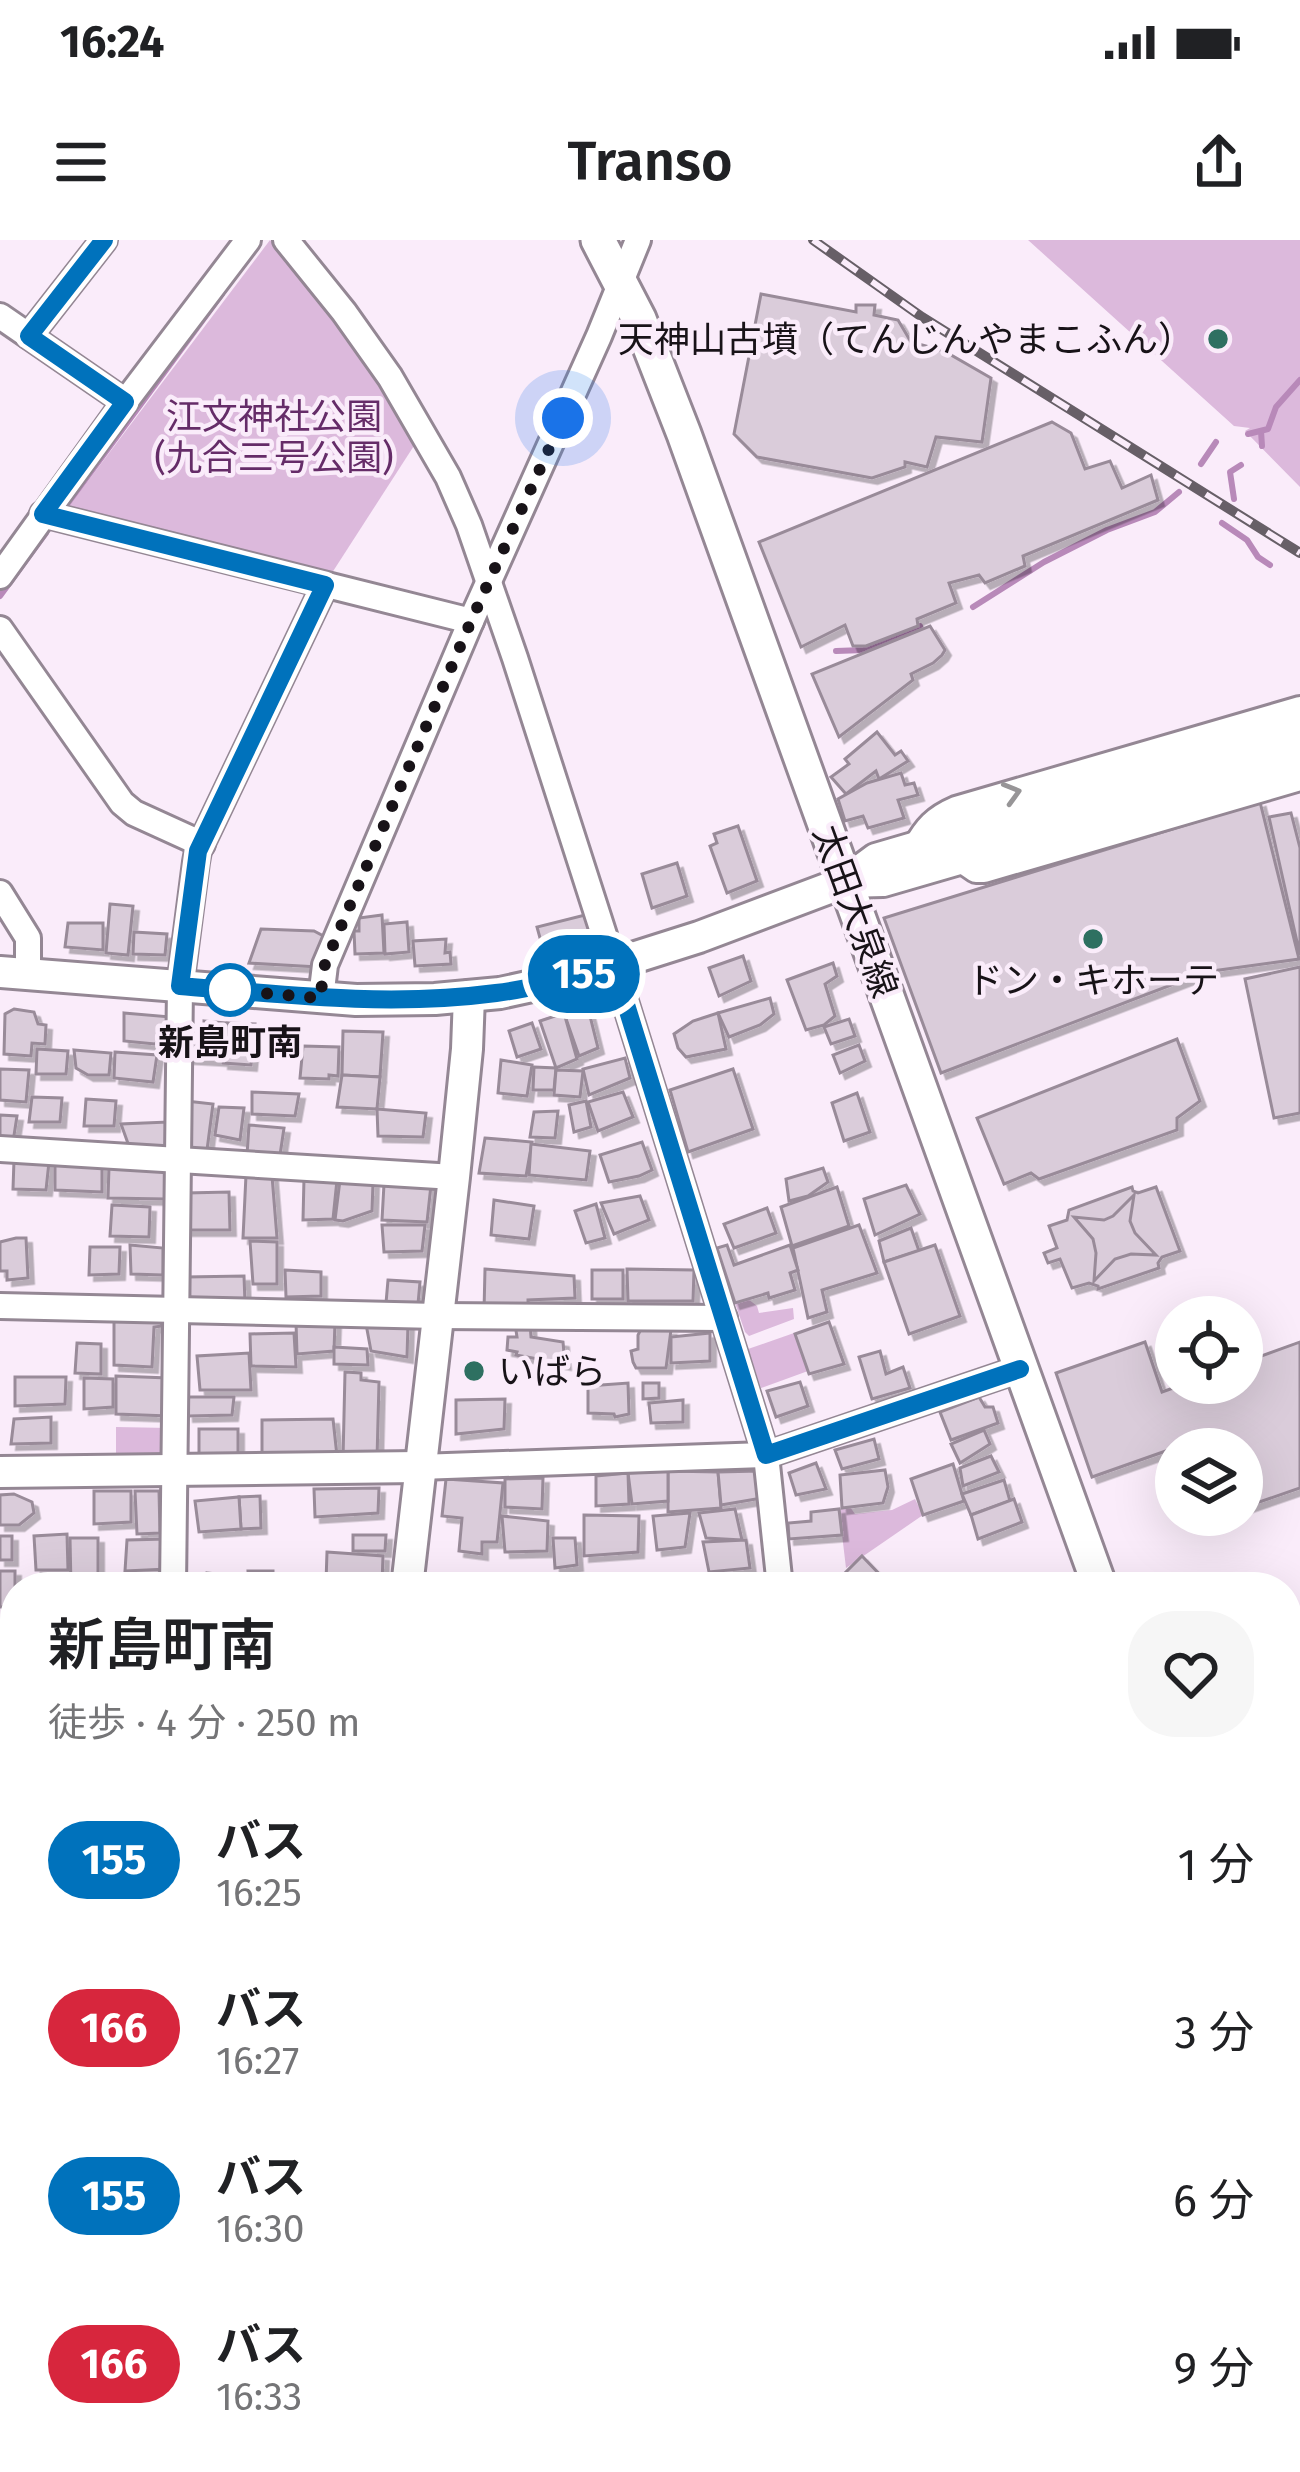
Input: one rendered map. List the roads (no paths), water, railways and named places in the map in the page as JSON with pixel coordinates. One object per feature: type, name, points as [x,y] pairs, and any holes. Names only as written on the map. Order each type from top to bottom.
[{"type":"main road","name":"太田大泉線","points":[[577,240],[616,294]]},
{"type":"main road","name":"太田大泉線","points":[[598,240],[634,358],[836,885],[1010,1372],[1073,1572]]},
{"type":"main road","name":"太田大泉線","points":[[1010,1372],[1094,1572]]},
{"type":"street","points":[[29,336],[104,240]]},
{"type":"street","points":[[0,576],[248,240]]},
{"type":"street","points":[[286,240],[344,312],[420,426],[469,525],[614,966],[766,1455],[778,1572]]},
{"type":"street","points":[[320,998],[325,964],[638,240]]},
{"type":"street","points":[[0,316],[125,402]]},
{"type":"street","points":[[43,514],[471,621]]},
{"type":"street","points":[[173,1572],[180,986],[196,862],[325,585]]},
{"type":"street","points":[[0,629],[122,803],[202,844]]},
{"type":"street","points":[[836,885],[883,880],[960,859],[1295,742]]},
{"type":"street","points":[[0,893],[28,938],[14,973],[320,998],[469,996],[614,966],[836,885],[876,859],[1295,742]]},
{"type":"street","points":[[408,1572],[454,1177],[469,996]]},
{"type":"street","points":[[0,1149],[454,1177]]},
{"type":"street","points":[[0,1306],[724,1318]]},
{"type":"street","points":[[0,1472],[419,1467],[766,1455],[1010,1372]]},
{"type":"waterway","points":[[68,503],[222,294]]},
{"type":"waterway","points":[[1248,434],[1268,429],[1276,407],[1300,380]]},
{"type":"waterway","points":[[1261,431],[1262,446]]},
{"type":"waterway","points":[[1201,464],[1216,442]]},
{"type":"waterway","points":[[1234,499],[1230,472],[1241,465]]},
{"type":"waterway","points":[[973,607],[1044,562],[1155,512],[1179,492]]},
{"type":"waterway","points":[[1222,523],[1247,540],[1270,565]]},
{"type":"waterway","points":[[0,596],[46,533]]},
{"type":"waterway","points":[[836,651],[864,650],[920,626]]},
{"type":"railway","points":[[813,240],[922,317],[1300,553]]},
{"type":"place","name":"天神山古墳（てんじんやまこふん）","points":[[1218,339]]},
{"type":"place","name":"ドン・キホーテ","points":[[1093,939]]},
{"type":"place","name":"新島町南","points":[[230,990]]},
{"type":"place","name":"いばら","points":[[474,1371]]},
{"type":"park label","name":"江文神社公園 (九合三号公園)","points":[[274,436]]}]
